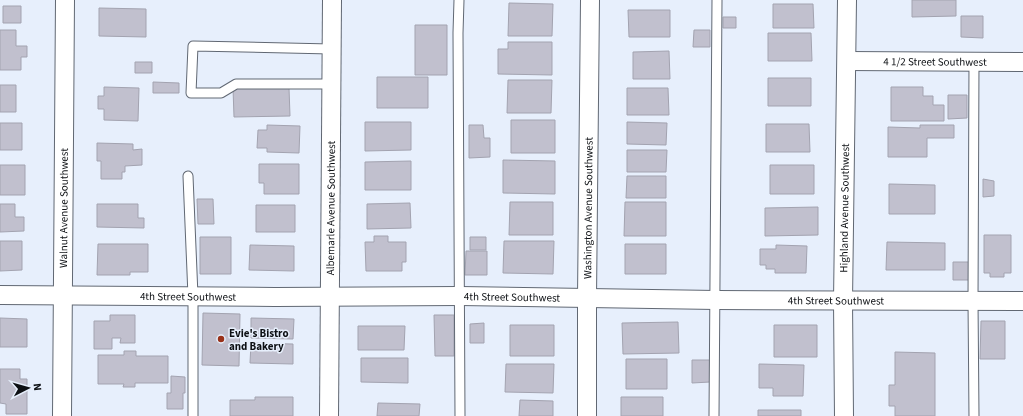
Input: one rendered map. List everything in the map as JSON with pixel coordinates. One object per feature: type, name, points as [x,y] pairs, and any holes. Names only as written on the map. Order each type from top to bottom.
[{"type":"street","name":"Walnut Avenue Southwest","points":[[62,416],[65,0]]},
{"type":"street","name":"Albemarle Avenue Southwest","points":[[329,416],[332,0]]},
{"type":"street","name":"Washington Avenue Southwest","points":[[587,416],[590,0]]},
{"type":"street","name":"Highland Avenue Southwest","points":[[844,416],[843,300],[847,0]]},
{"type":"street","name":"4 1/2 Street Southwest","points":[[847,61],[1023,62]]},
{"type":"street","name":"4th Street Southwest","points":[[0,294],[1023,301]]},
{"type":"lane","points":[[459,0],[460,416]]},
{"type":"lane","points":[[714,416],[717,0]]},
{"type":"lane","points":[[331,49],[193,46],[191,93],[221,93],[236,84],[331,84]]},
{"type":"lane","points":[[974,62],[974,416]]},
{"type":"lane","points":[[188,176],[193,296],[192,416]]},
{"type":"building","points":[[912,0],[956,0],[956,16],[912,17]]},
{"type":"building","points":[[509,3],[553,4],[552,36],[508,36]]},
{"type":"building","points":[[773,4],[813,4],[814,28],[773,28]]},
{"type":"building","points":[[3,6],[21,6],[21,23],[3,23]]},
{"type":"building","points":[[99,8],[146,9],[146,37],[99,36]]},
{"type":"building","points":[[628,10],[670,10],[670,37],[629,37]]},
{"type":"building","points":[[961,16],[983,16],[983,38],[961,37]]},
{"type":"building","points":[[723,17],[736,17],[736,28],[723,28]]},
{"type":"building","points":[[415,25],[447,25],[447,75],[415,75]]},
{"type":"building","points":[[0,30],[16,30],[16,46],[27,46],[27,57],[21,57],[21,70],[0,70]]},
{"type":"building","points":[[694,30],[710,30],[710,47],[693,47]]},
{"type":"building","points":[[768,33],[811,33],[812,61],[768,61]]},
{"type":"building","points":[[508,42],[552,42],[552,75],[498,74],[498,49],[508,49]]},
{"type":"building","points":[[669,51],[670,79],[633,79],[633,52]]},
{"type":"building","points":[[135,62],[152,62],[152,73],[135,73]]},
{"type":"building","points":[[377,77],[428,77],[428,108],[377,108]]},
{"type":"building","points":[[768,78],[811,78],[811,106],[768,106]]},
{"type":"building","points":[[508,80],[552,80],[551,113],[507,113]]},
{"type":"building","points":[[153,82],[179,83],[179,93],[153,93]]},
{"type":"building","points":[[0,85],[16,85],[16,112],[0,112]]},
{"type":"building","points":[[104,87],[139,88],[138,121],[104,120],[104,109],[98,109],[98,96],[104,96]]},
{"type":"building","points":[[891,87],[923,87],[923,96],[933,96],[933,105],[944,105],[944,121],[891,121]]},
{"type":"building","points":[[233,88],[289,88],[290,116],[234,117]]},
{"type":"building","points":[[627,88],[668,88],[669,115],[627,115]]},
{"type":"building","points":[[948,95],[967,95],[967,118],[948,119]]},
{"type":"building","points":[[511,120],[555,120],[555,153],[511,153]]},
{"type":"building","points":[[365,122],[411,122],[411,150],[365,151]]},
{"type":"building","points":[[627,122],[667,123],[666,145],[627,144]]},
{"type":"building","points":[[0,123],[22,123],[22,150],[0,150]]},
{"type":"building","points":[[766,124],[809,124],[810,152],[766,152]]},
{"type":"building","points":[[267,125],[300,126],[299,153],[267,152],[267,148],[257,148],[258,130],[267,130]]},
{"type":"building","points":[[469,125],[483,125],[484,138],[490,138],[490,157],[469,158]]},
{"type":"building","points":[[920,125],[954,125],[954,138],[927,138],[927,157],[888,157],[888,127],[920,128]]},
{"type":"building","points":[[97,143],[133,144],[133,150],[142,149],[142,165],[125,166],[125,172],[122,172],[122,179],[101,179],[101,161],[97,161]]},
{"type":"building","points":[[627,150],[667,150],[666,172],[627,172]]},
{"type":"building","points":[[503,160],[555,161],[555,194],[503,193]]},
{"type":"building","points":[[411,161],[411,190],[365,190],[365,162]]},
{"type":"building","points":[[259,164],[299,164],[299,194],[264,194],[264,183],[259,183]]},
{"type":"building","points":[[0,165],[25,165],[25,195],[0,195]]},
{"type":"building","points":[[770,165],[814,165],[814,194],[770,194]]},
{"type":"building","points":[[627,176],[666,176],[666,198],[626,198]]},
{"type":"building","points":[[983,179],[994,181],[994,196],[983,197]]},
{"type":"building","points":[[889,184],[935,185],[935,214],[889,214]]},
{"type":"building","points":[[197,199],[213,199],[214,224],[198,224]]},
{"type":"building","points":[[510,202],[553,202],[553,235],[509,235]]},
{"type":"building","points":[[625,202],[666,202],[666,236],[624,236]]},
{"type":"building","points":[[410,203],[411,228],[367,229],[367,204]]},
{"type":"building","points":[[0,204],[15,204],[15,217],[24,217],[24,231],[0,232]]},
{"type":"building","points":[[97,204],[138,204],[138,218],[144,218],[144,228],[97,227]]},
{"type":"building","points":[[256,205],[295,205],[295,232],[256,232]]},
{"type":"building","points":[[818,207],[818,235],[765,236],[765,208]]},
{"type":"building","points":[[984,235],[1011,235],[1011,273],[1004,273],[1004,277],[990,277],[990,273],[984,273]]},
{"type":"building","points":[[374,236],[388,236],[388,242],[406,242],[406,262],[402,262],[402,271],[366,271],[365,242],[374,242]]},
{"type":"building","points":[[200,237],[231,237],[231,274],[200,274]]},
{"type":"building","points":[[470,237],[486,237],[486,250],[470,250]]},
{"type":"building","points":[[0,241],[22,241],[22,270],[0,271]]},
{"type":"building","points":[[504,241],[554,241],[553,274],[503,273]]},
{"type":"building","points":[[887,242],[945,243],[945,270],[886,270]]},
{"type":"building","points":[[98,244],[148,244],[148,272],[130,272],[130,275],[97,275]]},
{"type":"building","points":[[625,244],[666,244],[666,274],[625,274]]},
{"type":"building","points":[[250,245],[294,246],[294,271],[249,270]]},
{"type":"building","points":[[776,245],[807,246],[806,273],[775,273],[775,269],[766,269],[766,265],[760,265],[760,249],[776,249]]},
{"type":"building","points":[[466,251],[487,251],[487,275],[465,275]]},
{"type":"building","points":[[953,262],[969,262],[969,280],[953,280]]},
{"type":"building","name":"Evie's Bistro and Bakery","points":[[203,313],[240,314],[239,366],[202,365]]},
{"type":"building","points":[[110,315],[135,315],[135,343],[120,343],[121,338],[112,338],[112,349],[94,349],[94,321],[110,321]]},
{"type":"building","points":[[434,315],[454,315],[454,356],[435,356]]},
{"type":"building","points":[[0,318],[27,319],[27,347],[0,347]]},
{"type":"building","points":[[251,318],[294,319],[293,339],[251,338]]},
{"type":"building","points":[[981,321],[1005,321],[1005,359],[980,359]]},
{"type":"building","points":[[678,322],[679,353],[623,354],[622,323]]},
{"type":"building","points":[[484,323],[484,343],[470,343],[470,324]]},
{"type":"building","points":[[510,325],[554,325],[554,356],[510,356]]},
{"type":"building","points":[[774,325],[817,325],[817,357],[774,357]]},
{"type":"building","points":[[358,326],[405,326],[404,350],[358,350]]},
{"type":"building","points":[[251,343],[293,344],[293,364],[250,363]]},
{"type":"building","points":[[124,351],[136,351],[136,356],[168,356],[168,383],[135,383],[135,387],[123,387],[124,384],[98,384],[98,355],[124,355]]},
{"type":"building","points":[[895,352],[935,353],[935,416],[895,416],[895,406],[889,406],[889,385],[895,385]]},
{"type":"building","points":[[361,358],[408,358],[408,383],[361,382]]},
{"type":"building","points":[[626,359],[667,359],[667,389],[626,389]]},
{"type":"building","points":[[692,360],[710,360],[710,382],[692,383]]},
{"type":"building","points":[[506,364],[554,364],[553,393],[505,392]]},
{"type":"building","points":[[759,364],[804,365],[803,396],[773,396],[773,388],[759,388]]},
{"type":"building","points":[[0,369],[20,369],[20,379],[27,379],[27,414],[6,414],[6,404],[0,403]]},
{"type":"building","points":[[171,376],[185,377],[183,409],[167,409],[167,393],[171,393]]},
{"type":"building","points":[[255,397],[293,397],[293,416],[230,416],[230,400],[255,400]]},
{"type":"building","points":[[621,397],[663,397],[663,416],[621,416]]},
{"type":"building","points":[[520,400],[553,401],[553,416],[519,416]]},
{"type":"building","points":[[378,403],[420,404],[419,416],[377,416]]},
{"type":"building","points":[[758,410],[801,410],[801,416],[758,416]]},
{"type":"place","name":"Evie's Bistro and Bakery","points":[[221,339]]}]
